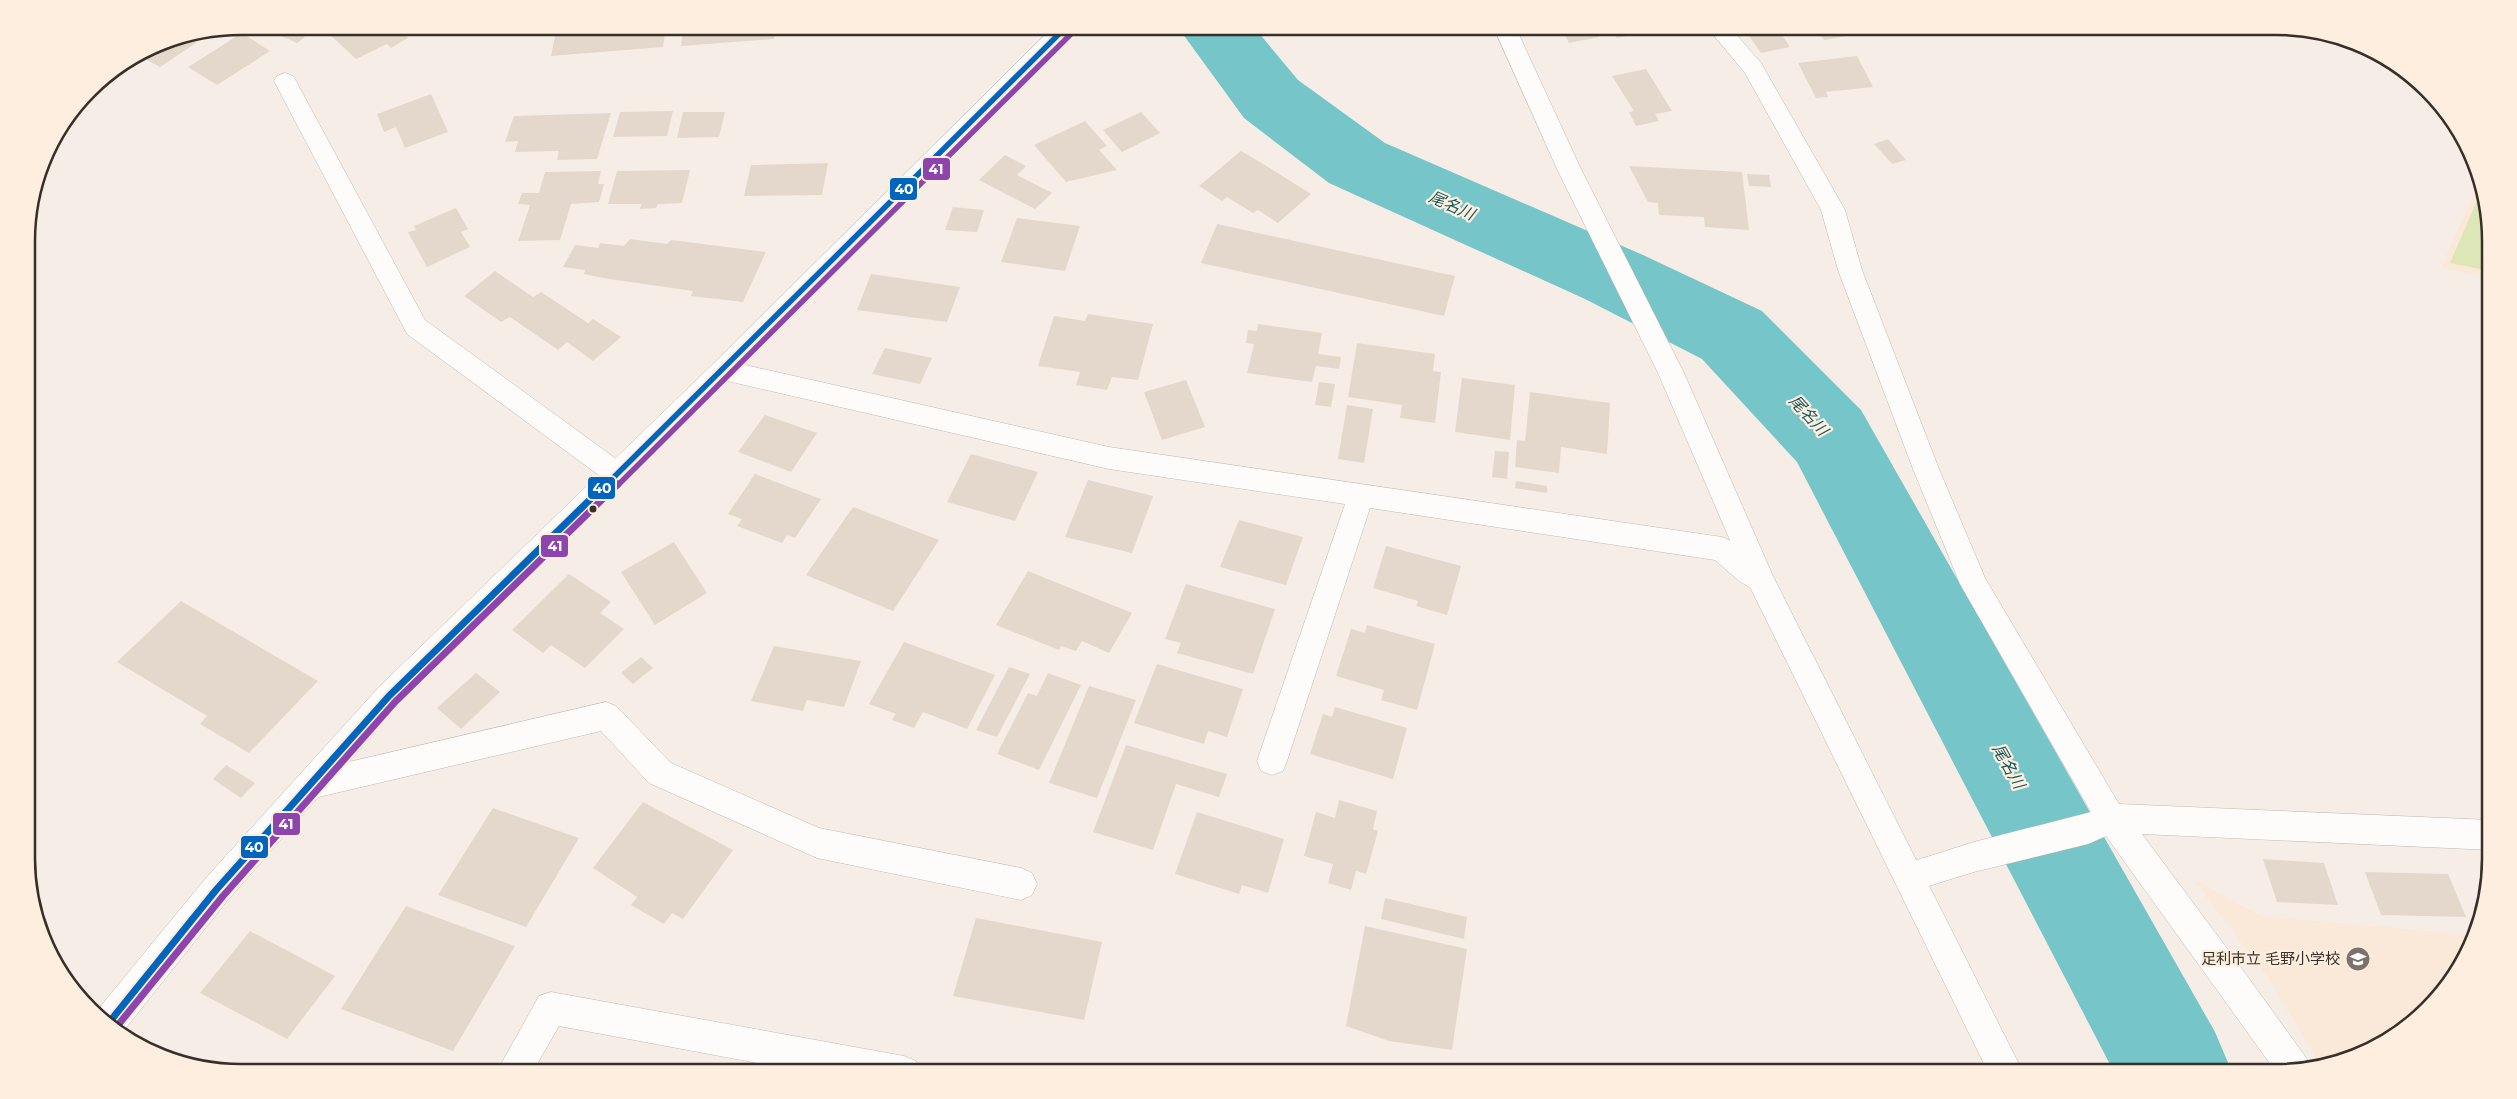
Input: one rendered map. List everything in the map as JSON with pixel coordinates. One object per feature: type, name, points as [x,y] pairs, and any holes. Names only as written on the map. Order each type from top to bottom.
[{"type":"street","points":[[113,1019],[216,890],[389,696],[723,370],[1059,35]]},
{"type":"street","points":[[1508,35],[1569,168],[1671,373],[1761,580],[2002,1064]]},
{"type":"street","points":[[1724,35],[1752,68],[1833,210],[1850,270],[1926,470],[1974,584],[2100,824],[2229,977],[2290,1064]]},
{"type":"street","points":[[285,82],[416,327],[617,474]]},
{"type":"street","points":[[723,370],[1109,458],[1722,549],[1761,580]]},
{"type":"street","points":[[1272,761],[1361,496]]},
{"type":"street","points":[[310,785],[606,716],[660,773],[817,843],[1021,884]]},
{"type":"street","points":[[1909,877],[1974,857],[2100,824],[2482,835]]},
{"type":"street","points":[[518,1064],[551,1008],[855,1064]]},
{"type":"shaded area","points":[[2475,189],[2482,227],[2482,276],[2441,268]]},
{"type":"shaded area","name":"足利市立 毛野小学校","points":[[2192,878],[2261,916],[2467,934],[2447,973],[2431,994],[2412,1013],[2391,1029],[2367,1043],[2342,1053],[2317,1060],[2268,978]]},
{"type":"green space","points":[[2478,199],[2482,227],[2482,270],[2450,263]]},
{"type":"building","points":[[239,35],[245,35],[270,51],[217,85],[188,67]]},
{"type":"building","points":[[279,35],[301,35],[305,37],[297,43]]},
{"type":"building","points":[[330,35],[405,35],[408,38],[391,48],[387,44],[356,59]]},
{"type":"building","points":[[555,35],[665,35],[663,47],[551,56]]},
{"type":"building","points":[[683,35],[775,35],[774,39],[681,46]]},
{"type":"building","points":[[1565,35],[1598,35],[1599,37],[1569,43]]},
{"type":"building","points":[[1615,35],[1633,35],[1617,38]]},
{"type":"building","points":[[1748,35],[1782,35],[1790,47],[1761,53]]},
{"type":"building","points":[[1820,35],[1852,35],[1824,40]]},
{"type":"building","points":[[192,41],[196,43],[160,67],[145,59],[175,46]]},
{"type":"building","points":[[1857,56],[1873,87],[1826,92],[1828,97],[1816,98],[1798,63]]},
{"type":"building","points":[[1646,69],[1672,111],[1655,114],[1659,121],[1636,126],[1629,112],[1634,111],[1612,76]]},
{"type":"building","points":[[431,94],[448,132],[405,148],[396,127],[384,132],[377,114]]},
{"type":"building","points":[[673,111],[667,136],[613,137],[620,112]]},
{"type":"building","points":[[683,112],[725,112],[719,137],[677,138]]},
{"type":"building","points":[[1141,112],[1160,133],[1122,152],[1103,130]]},
{"type":"building","points":[[611,113],[597,159],[557,160],[559,151],[515,152],[518,141],[505,142],[514,116]]},
{"type":"building","points":[[1085,121],[1107,146],[1099,150],[1117,170],[1066,182],[1034,145]]},
{"type":"building","points":[[1888,139],[1906,160],[1892,164],[1874,144]]},
{"type":"building","points":[[1241,151],[1311,194],[1278,223],[1258,210],[1253,213],[1227,197],[1222,201],[1199,186]]},
{"type":"building","points":[[1005,155],[1026,166],[1017,175],[1052,193],[1035,209],[979,180]]},
{"type":"building","points":[[828,163],[822,195],[744,196],[751,165]]},
{"type":"building","points":[[1629,166],[1742,172],[1749,230],[1705,227],[1704,217],[1659,215],[1658,203],[1648,202]]},
{"type":"building","points":[[690,170],[682,203],[658,204],[656,208],[640,209],[641,204],[608,204],[617,171]]},
{"type":"building","points":[[601,171],[598,184],[604,184],[599,202],[571,204],[560,240],[518,241],[530,205],[518,204],[522,193],[539,193],[545,172]]},
{"type":"building","points":[[1747,174],[1769,175],[1771,187],[1749,186]]},
{"type":"building","points":[[953,207],[984,210],[977,232],[945,230]]},
{"type":"building","points":[[456,208],[468,229],[461,232],[470,247],[427,267],[408,232],[416,230],[414,226]]},
{"type":"building","points":[[1017,218],[1080,226],[1065,271],[1001,262]]},
{"type":"building","points":[[1217,224],[1455,276],[1444,316],[1201,263]]},
{"type":"building","points":[[630,239],[667,244],[671,240],[766,252],[743,302],[691,296],[693,291],[609,279],[584,274],[585,270],[563,267],[575,245],[598,248],[600,243],[624,246]]},
{"type":"building","points":[[495,271],[533,297],[541,292],[588,323],[593,319],[621,337],[593,361],[567,342],[558,350],[510,317],[501,322],[464,296]]},
{"type":"building","points":[[871,274],[960,287],[947,322],[857,310]]},
{"type":"building","points":[[1088,314],[1153,324],[1138,380],[1112,377],[1107,390],[1076,385],[1080,372],[1038,366],[1054,316],[1085,321]]},
{"type":"building","points":[[1258,324],[1322,333],[1318,354],[1341,357],[1339,369],[1316,366],[1312,382],[1247,373],[1254,344],[1246,343],[1248,330],[1257,331]]},
{"type":"building","points":[[1357,343],[1435,354],[1433,371],[1441,372],[1435,423],[1400,418],[1402,405],[1348,397]]},
{"type":"building","points":[[885,348],[932,358],[920,384],[872,374]]},
{"type":"building","points":[[1462,378],[1515,385],[1510,440],[1455,432]]},
{"type":"building","points":[[1186,380],[1205,427],[1162,440],[1144,392]]},
{"type":"building","points":[[1319,382],[1335,384],[1331,407],[1315,405]]},
{"type":"building","points":[[1530,392],[1610,403],[1607,454],[1561,447],[1559,473],[1515,467],[1517,440],[1525,441]]},
{"type":"building","points":[[1347,405],[1373,409],[1364,463],[1338,459]]},
{"type":"building","points":[[765,415],[817,433],[791,472],[738,452]]},
{"type":"building","points":[[1495,451],[1509,452],[1507,479],[1492,477]]},
{"type":"building","points":[[971,454],[1038,472],[1015,521],[947,502]]},
{"type":"building","points":[[755,474],[821,499],[795,538],[787,535],[782,543],[737,526],[742,519],[728,514]]},
{"type":"building","points":[[1088,480],[1153,496],[1132,553],[1065,537]]},
{"type":"building","points":[[1516,481],[1547,486],[1547,493],[1515,488]]},
{"type":"building","points":[[853,507],[939,540],[893,611],[806,575]]},
{"type":"building","points":[[1239,520],[1303,537],[1286,585],[1220,567]]},
{"type":"building","points":[[674,542],[707,593],[655,625],[621,572]]},
{"type":"building","points":[[1386,546],[1461,566],[1447,615],[1416,606],[1418,601],[1373,588]]},
{"type":"building","points":[[1028,571],[1132,613],[1109,653],[1082,641],[1076,651],[1061,646],[1059,650],[996,625]]},
{"type":"building","points":[[569,574],[611,602],[600,613],[624,629],[585,668],[551,645],[543,653],[512,630]]},
{"type":"building","points":[[1186,584],[1275,609],[1253,674],[1177,653],[1181,643],[1165,639]]},
{"type":"building","points":[[181,601],[318,681],[249,753],[200,724],[207,716],[117,662]]},
{"type":"building","points":[[1367,625],[1435,644],[1417,710],[1381,700],[1384,690],[1336,676],[1351,629],[1365,633]]},
{"type":"building","points":[[904,642],[995,675],[967,729],[923,712],[914,728],[892,720],[896,714],[869,704]]},
{"type":"building","points":[[774,646],[861,661],[844,707],[807,700],[803,711],[751,701]]},
{"type":"building","points":[[641,657],[653,668],[633,684],[621,673]]},
{"type":"building","points":[[1157,664],[1243,689],[1227,737],[1208,731],[1204,744],[1134,723]]},
{"type":"building","points":[[1009,667],[1030,674],[997,737],[976,730]]},
{"type":"building","points":[[476,673],[500,692],[461,729],[437,708]]},
{"type":"building","points":[[1048,673],[1081,685],[1039,770],[997,754],[1028,693],[1037,696]]},
{"type":"building","points":[[1089,686],[1136,700],[1097,798],[1049,783]]},
{"type":"building","points":[[1335,707],[1407,728],[1393,779],[1310,754],[1323,714],[1332,717]]},
{"type":"building","points":[[1126,745],[1227,774],[1219,797],[1176,784],[1153,850],[1093,832]]},
{"type":"building","points":[[226,765],[255,783],[241,798],[213,779]]},
{"type":"building","points":[[1339,800],[1377,811],[1373,829],[1378,831],[1366,874],[1356,871],[1351,890],[1328,883],[1333,864],[1304,856],[1316,812],[1335,818]]},
{"type":"building","points":[[643,802],[733,850],[683,919],[672,913],[664,924],[631,905],[637,897],[593,868]]},
{"type":"building","points":[[493,808],[579,838],[526,927],[438,895]]},
{"type":"building","points":[[1197,812],[1284,839],[1268,893],[1242,885],[1239,894],[1175,874]]},
{"type":"building","points":[[2263,859],[2324,863],[2338,905],[2277,902]]},
{"type":"building","points":[[2365,872],[2448,874],[2466,917],[2381,915]]},
{"type":"building","points":[[1385,898],[1467,917],[1464,939],[1381,919]]},
{"type":"building","points":[[406,906],[515,946],[453,1051],[341,1009]]},
{"type":"building","points":[[976,918],[1102,942],[1084,1020],[953,996]]},
{"type":"building","points":[[1365,926],[1467,949],[1452,1050],[1389,1041],[1346,1026]]},
{"type":"building","points":[[250,931],[335,976],[287,1039],[200,993]]},
{"type":"waterway","name":"尾名川","points":[[1220,35],[1271,99],[1357,163],[1614,277],[1732,335],[1829,436],[2171,1064]]},
{"type":"transit line","name":"40","points":[[112,1018],[216,890],[389,696],[723,370],[1058,35]]},
{"type":"transit line","name":"41","points":[[119,1024],[223,896],[395,702],[729,376],[1070,35]]},
{"type":"place","name":"足利市立 毛野小学校","points":[[2358,959]]}]
